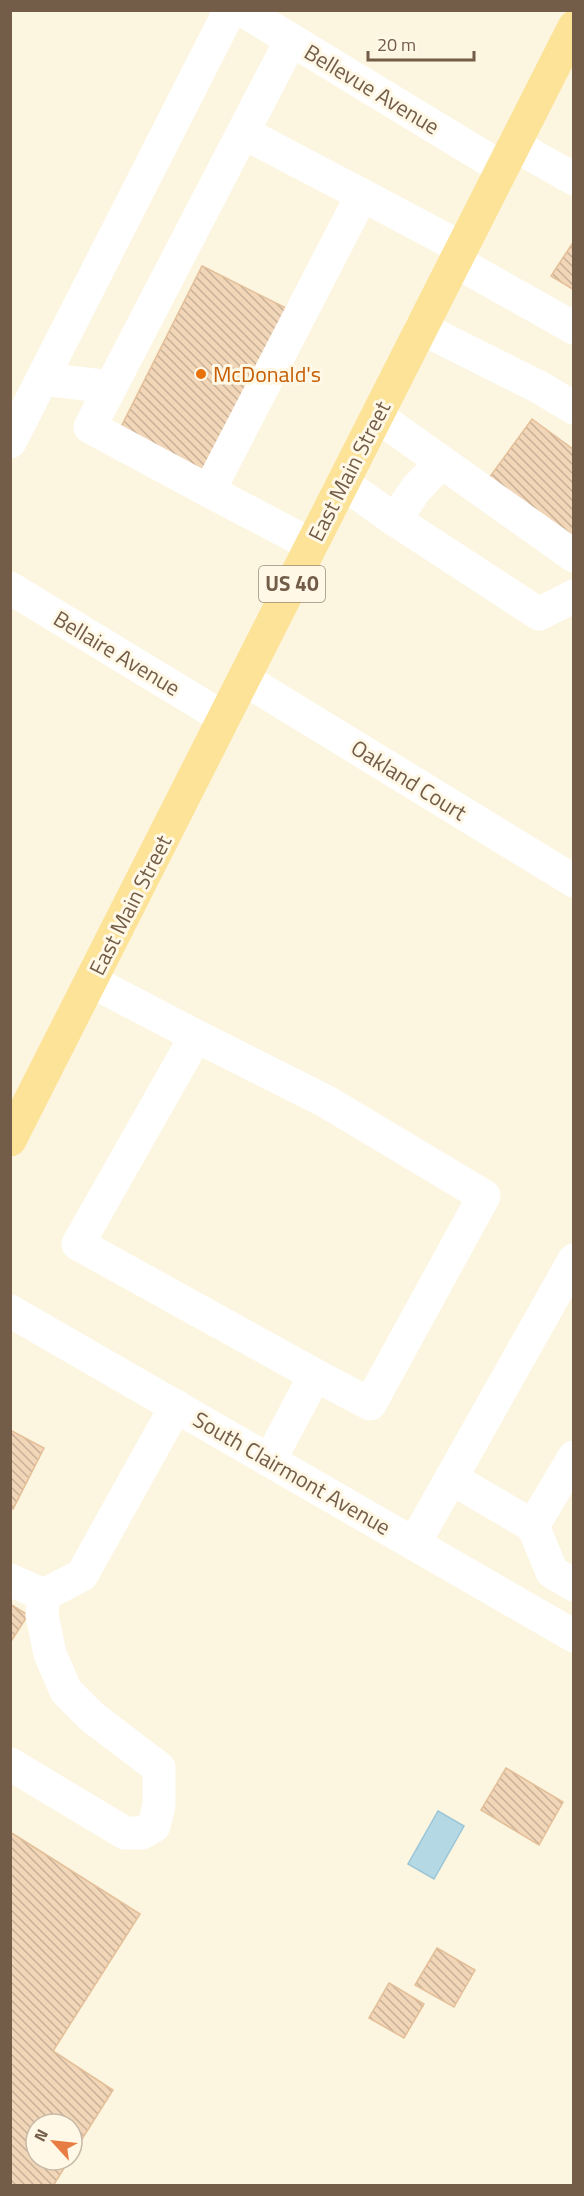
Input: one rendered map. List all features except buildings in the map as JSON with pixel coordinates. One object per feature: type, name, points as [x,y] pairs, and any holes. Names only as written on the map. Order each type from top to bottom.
[{"type":"main road","name":"East Main Street","points":[[10,1140],[573,27]]},
{"type":"street","points":[[10,442],[230,10]]},
{"type":"street","name":"Bellevue Avenue","points":[[242,10],[291,40],[508,156],[573,179]]},
{"type":"street","points":[[291,40],[90,427],[312,545]]},
{"type":"street","points":[[243,133],[362,195],[459,254],[573,328]]},
{"type":"street","points":[[209,491],[362,195]]},
{"type":"street","points":[[421,328],[539,387],[573,408]]},
{"type":"street","points":[[43,379],[110,387]]},
{"type":"street","points":[[377,416],[573,556]]},
{"type":"street","points":[[395,520],[416,489],[441,463]]},
{"type":"street","points":[[343,483],[395,520],[539,614],[573,596]]},
{"type":"street","name":"Bellaire Avenue","points":[[10,588],[224,718]]},
{"type":"street","name":"Oakland Court","points":[[244,679],[573,881]]},
{"type":"street","points":[[91,981],[327,1102],[484,1196],[370,1404],[78,1244],[196,1036]]},
{"type":"street","points":[[414,1544],[573,1260]]},
{"type":"street","name":"South Clairmont Avenue","points":[[10,1311],[573,1636]]},
{"type":"street","points":[[270,1460],[315,1375]]},
{"type":"street","points":[[44,1595],[82,1575],[176,1406]]},
{"type":"street","points":[[533,1526],[573,1457]]},
{"type":"street","points":[[451,1478],[533,1526],[552,1572],[573,1585]]},
{"type":"street","points":[[10,1580],[44,1595]]},
{"type":"street","points":[[10,1764],[125,1833],[142,1833],[154,1826],[159,1805],[159,1768],[92,1717],[66,1691],[50,1654],[42,1615],[44,1595]]},
{"type":"water","points":[[438,1811],[464,1826],[434,1879],[408,1864]]},
{"type":"place","name":"McDonald's","points":[[201,374]]}]
